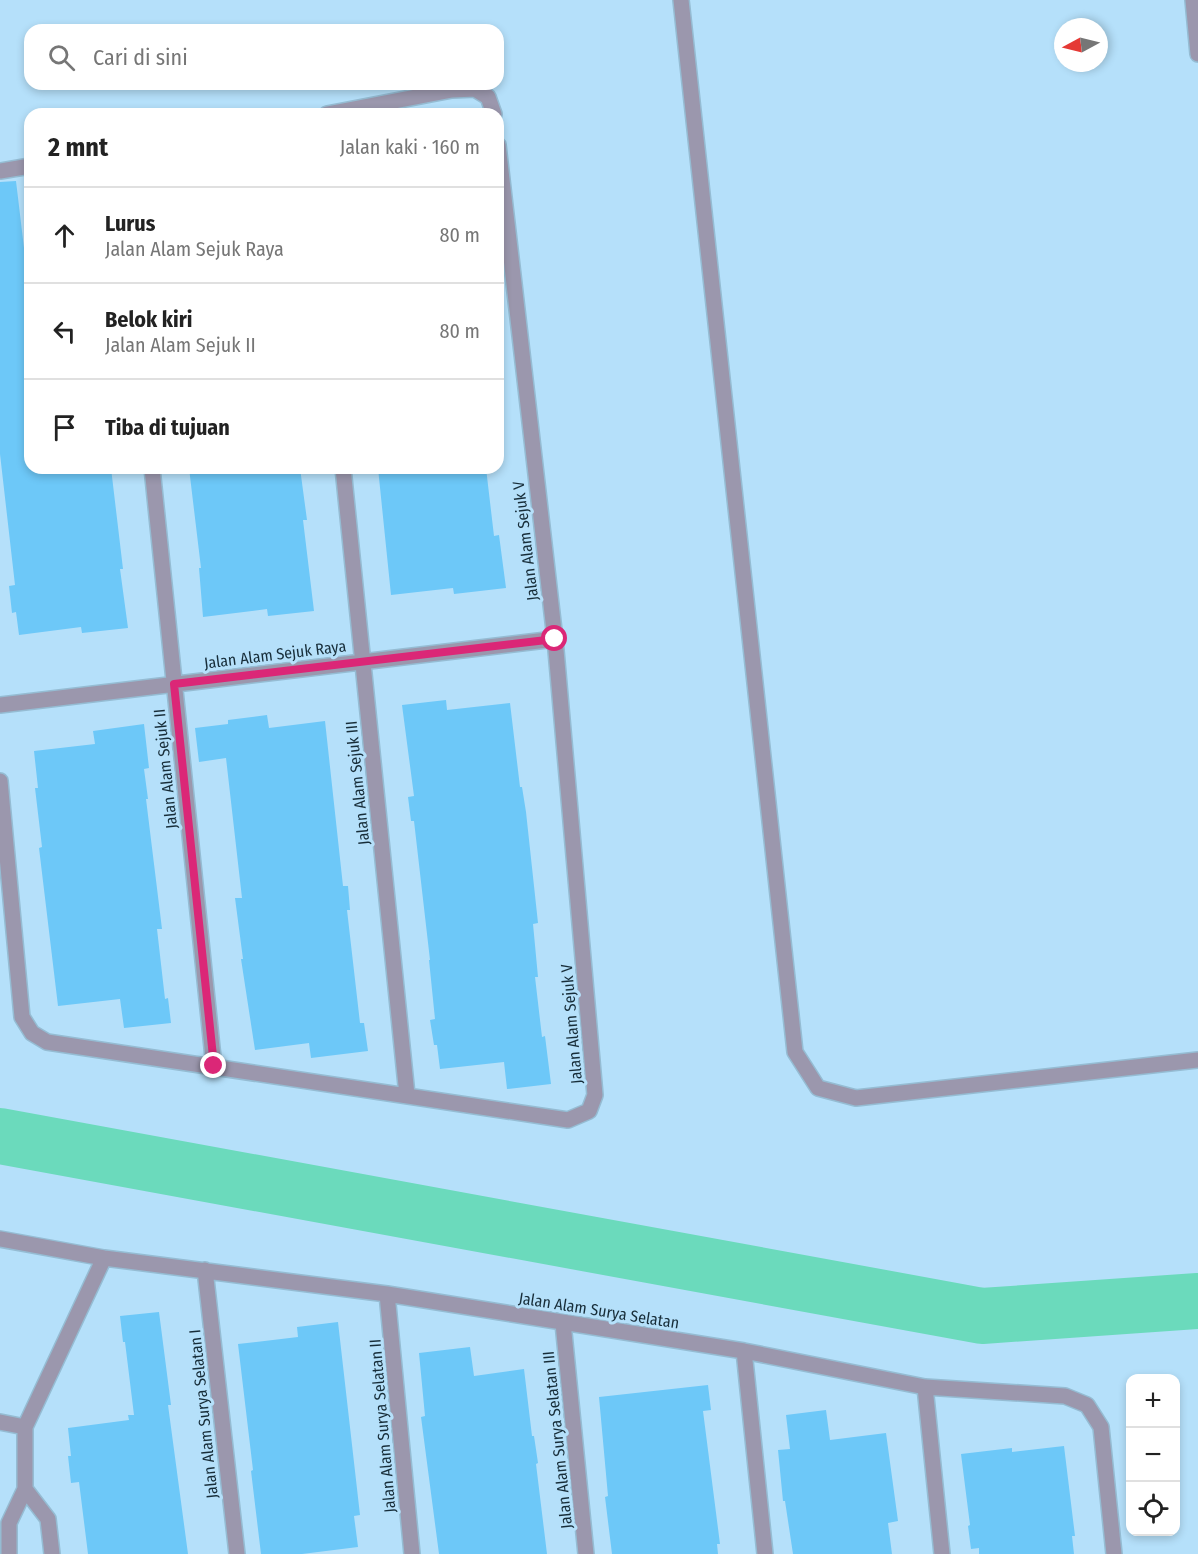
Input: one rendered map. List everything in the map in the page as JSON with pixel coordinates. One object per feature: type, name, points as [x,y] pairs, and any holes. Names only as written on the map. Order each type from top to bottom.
[{"type":"street","points":[[681,0],[795,1052],[818,1089],[856,1098],[1198,1060]]},
{"type":"street","points":[[1193,0],[1198,54]]},
{"type":"street","points":[[358,108],[452,90]]},
{"type":"street","points":[[477,90],[488,97],[492,108]]},
{"type":"street","points":[[0,171],[24,167]]},
{"type":"street","name":"Jalan Alam Sejuk V","points":[[407,1095],[568,1120],[589,1111],[595,1095],[555,639],[504,197]]},
{"type":"street","name":"Jalan Alam Sejuk II","points":[[153,474],[214,1066]]},
{"type":"street","name":"Jalan Alam Sejuk III","points":[[344,474],[407,1095]]},
{"type":"street","name":"Jalan Alam Sejuk Raya","points":[[0,705],[555,639]]},
{"type":"street","points":[[0,781],[22,1017],[32,1033],[47,1042],[407,1095]]},
{"type":"street","name":"Jalan Alam Surya Selatan","points":[[0,1239],[104,1258],[387,1294],[744,1351],[925,1387],[1065,1396],[1087,1405],[1101,1427],[1114,1554]]},
{"type":"street","points":[[9,1554],[9,1522],[25,1489],[25,1426],[104,1258]]},
{"type":"street","name":"Jalan Alam Surya Selatan I","points":[[205,1270],[237,1554]]},
{"type":"street","name":"Jalan Alam Surya Selatan II","points":[[387,1294],[412,1554]]},
{"type":"street","name":"Jalan Alam Surya Selatan III","points":[[563,1323],[586,1554]]},
{"type":"street","points":[[744,1351],[765,1554]]},
{"type":"street","points":[[925,1387],[942,1554]]},
{"type":"street","points":[[0,1422],[25,1426]]},
{"type":"street","points":[[25,1489],[48,1519],[52,1554]]},
{"type":"building","points":[[16,181],[24,248],[24,474],[112,474],[128,628],[82,633],[81,627],[19,635],[16,612],[12,613],[9,586],[15,585],[0,454],[0,182]]},
{"type":"building","points":[[190,474],[301,474],[307,520],[303,520],[314,611],[268,616],[267,609],[203,617],[199,568],[201,568]]},
{"type":"building","points":[[379,474],[487,474],[494,536],[499,535],[506,588],[454,594],[453,588],[391,595]]},
{"type":"building","points":[[446,700],[447,710],[510,703],[520,787],[522,787],[526,812],[538,923],[533,924],[538,977],[535,977],[542,1037],[545,1036],[551,1084],[507,1089],[504,1062],[440,1069],[437,1045],[434,1045],[430,1020],[435,1019],[430,960],[414,821],[411,821],[408,797],[414,796],[402,705]]},
{"type":"building","points":[[267,715],[269,728],[325,721],[343,886],[348,886],[350,910],[347,910],[360,1023],[364,1023],[368,1051],[311,1058],[309,1043],[255,1050],[241,959],[243,959],[235,898],[242,898],[226,758],[199,762],[195,728],[228,724],[228,720]]},
{"type":"building","points":[[144,724],[149,768],[144,769],[148,799],[146,799],[162,929],[157,929],[165,999],[168,998],[171,1023],[124,1028],[120,999],[58,1006],[39,848],[42,847],[35,788],[38,788],[34,751],[95,744],[93,731]]},
{"type":"building","points":[[159,1312],[171,1405],[168,1405],[188,1554],[88,1554],[79,1482],[71,1483],[68,1428],[129,1420],[128,1415],[134,1415],[120,1316]]},
{"type":"building","points":[[338,1322],[360,1515],[354,1516],[358,1547],[302,1554],[261,1554],[238,1344],[298,1337],[297,1327]]},
{"type":"building","points":[[470,1347],[474,1376],[524,1369],[532,1436],[534,1436],[538,1463],[536,1464],[547,1554],[439,1554],[421,1417],[425,1416],[419,1353]]},
{"type":"building","points":[[708,1385],[711,1410],[703,1411],[720,1544],[717,1544],[718,1554],[612,1554],[605,1497],[608,1496],[599,1397]]},
{"type":"building","points":[[826,1410],[830,1440],[886,1433],[898,1521],[888,1523],[892,1554],[793,1554],[785,1501],[783,1501],[778,1450],[790,1449],[786,1415]]},
{"type":"building","points":[[1064,1446],[1075,1536],[1072,1536],[1074,1554],[979,1554],[979,1548],[971,1549],[961,1454],[1012,1448],[1012,1452]]},
{"type":"waterway","points":[[0,1136],[982,1316],[1198,1301]]},
{"type":"route","points":[[214,1066],[174,684],[555,639]]}]
